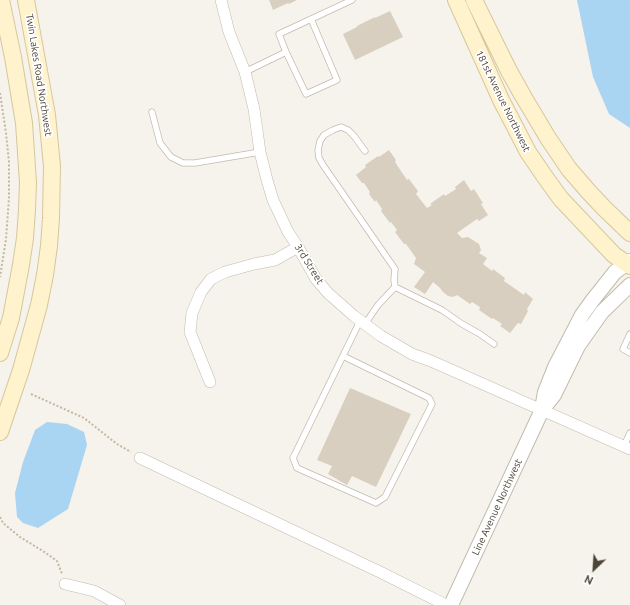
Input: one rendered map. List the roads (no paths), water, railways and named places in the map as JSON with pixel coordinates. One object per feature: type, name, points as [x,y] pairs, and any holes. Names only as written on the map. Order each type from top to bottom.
[{"type":"main road","points":[[0,354],[11,318],[21,264],[25,238],[28,182],[24,123],[2,0]]},
{"type":"main road","name":"Twin Lakes Road Northwest","points":[[0,432],[21,370],[39,305],[45,275],[51,218],[52,166],[47,114],[26,0]]},
{"type":"main road","name":"181st Avenue Northwest","points":[[456,0],[501,100],[528,152],[561,199],[614,255],[629,263]]},
{"type":"main road","name":"181st Avenue Northwest","points":[[474,0],[523,96],[548,138],[569,169],[604,208],[630,233]]},
{"type":"street","name":"3rd Street","points":[[221,0],[228,32],[245,72],[254,109],[260,152],[273,200],[288,232],[316,279],[328,293],[354,316],[381,336],[412,354],[627,447]]},
{"type":"street","points":[[210,382],[190,332],[192,313],[201,292],[211,280],[225,272],[275,260],[298,247]]},
{"type":"street","name":"Line Avenue Northwest","points":[[542,410],[545,392],[582,315],[615,272],[629,263]]},
{"type":"street","name":"Line Avenue Northwest","points":[[451,605],[542,410],[554,395],[578,346],[602,312],[630,285]]},
{"type":"street","points":[[140,458],[446,605]]},
{"type":"street","points":[[65,584],[94,591],[120,605]]},
{"type":"lane","points":[[311,20],[337,80],[306,94],[279,34],[352,0]]},
{"type":"lane","points":[[245,72],[286,52]]},
{"type":"lane","points":[[152,112],[160,143],[171,157],[183,163],[195,163],[260,152]]},
{"type":"lane","points":[[365,151],[348,130],[341,127],[324,135],[320,141],[318,150],[319,158],[323,165],[395,269],[395,287]]},
{"type":"lane","points":[[343,356],[429,398],[432,404],[385,497],[376,503],[298,468],[293,458],[343,356],[363,322],[395,287]]},
{"type":"lane","points":[[395,287],[442,310],[494,344]]},
{"type":"lane","points":[[630,334],[623,349],[630,353]]},
{"type":"lane","points":[[627,447],[630,433]]},
{"type":"water","points":[[577,0],[630,0],[630,128],[609,114],[593,77]]},
{"type":"water","points":[[47,422],[67,424],[84,432],[87,445],[68,509],[38,528],[23,523],[17,517],[15,493],[23,462],[35,430]]}]
